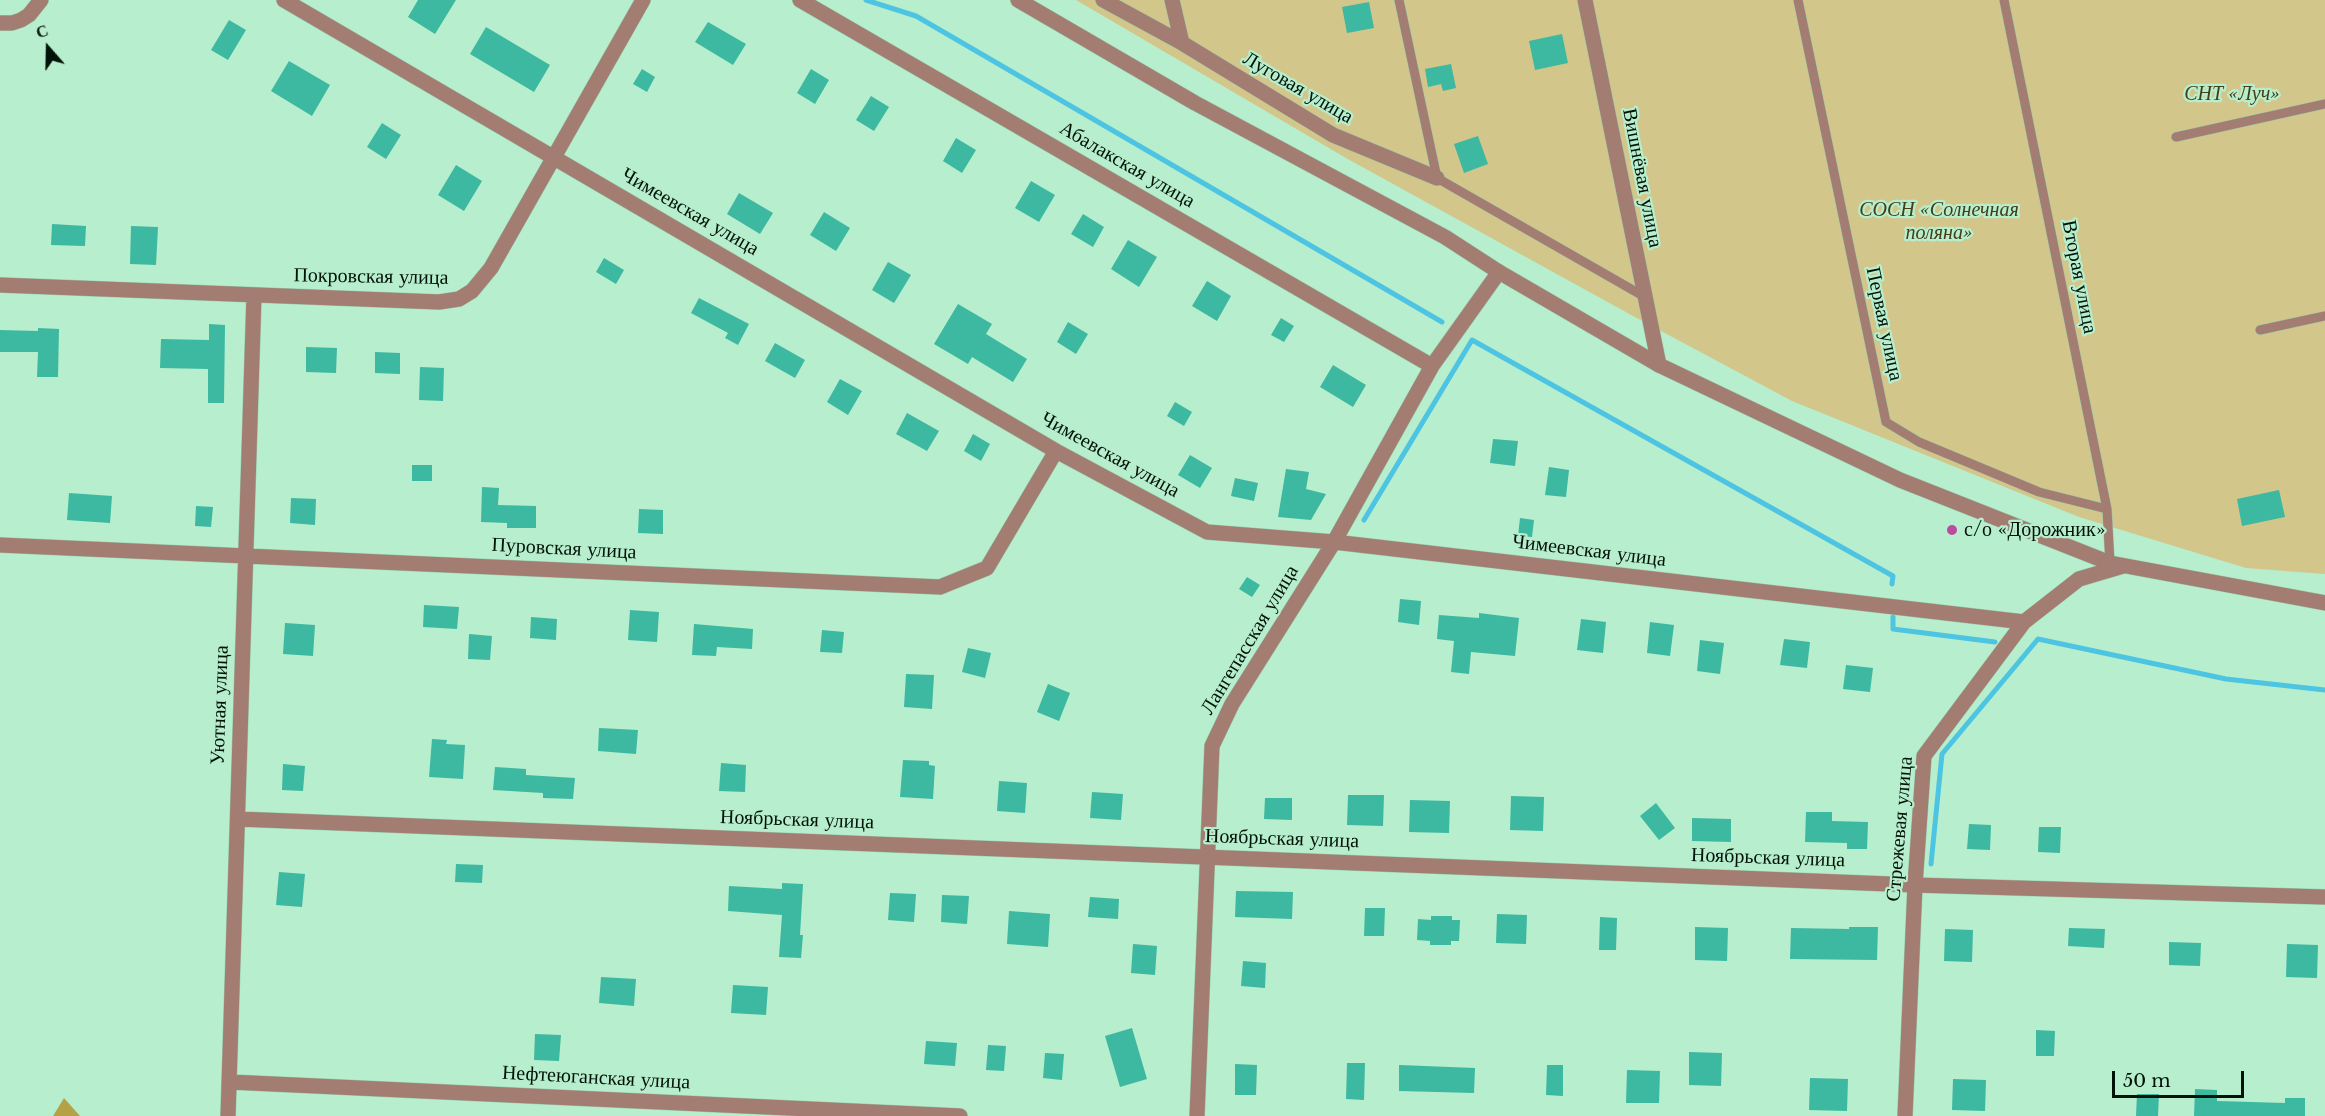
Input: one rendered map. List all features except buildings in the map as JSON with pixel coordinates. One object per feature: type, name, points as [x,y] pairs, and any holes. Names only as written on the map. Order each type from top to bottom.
[{"type":"street","points":[[0,22],[12,23],[21,20],[29,15],[41,0]]},
{"type":"street","name":"Чимеевская улица","points":[[284,0],[1056,451],[1207,532],[1334,542],[2024,622]]},
{"type":"street","name":"Покровская улица","points":[[0,285],[439,303],[459,299],[472,291],[491,268],[643,0]]},
{"type":"street","name":"Абалакская улица","points":[[800,0],[1432,366]]},
{"type":"street","points":[[1018,0],[1195,103],[1445,237],[1499,272],[1659,365],[1900,480],[2117,565],[2325,603]]},
{"type":"street","name":"Луговая улица","points":[[1103,0],[1182,43],[1333,135],[1437,178]]},
{"type":"street","points":[[1172,0],[1182,43]]},
{"type":"street","name":"Вишнёвая улица","points":[[1585,0],[1659,365]]},
{"type":"street","name":"Лангепасская улица","points":[[1197,1116],[1212,746],[1232,704],[1334,542],[1432,366],[1499,272]]},
{"type":"street","name":"Уютная улица","points":[[228,1116],[254,295]]},
{"type":"street","name":"Пуровская улица","points":[[0,545],[940,587],[987,568],[1056,451]]},
{"type":"street","name":"Стрежевая улица","points":[[1905,1116],[1915,885],[1924,756],[2024,622],[2079,579],[2117,565]]},
{"type":"street","name":"Ноябрьская улица","points":[[238,819],[1915,885],[2325,897]]},
{"type":"street","name":"Нефтеюганская улица","points":[[230,1082],[960,1116]]},
{"type":"lane","points":[[1399,0],[1437,178],[1645,297]]},
{"type":"lane","name":"Первая улица","points":[[1798,0],[1886,422],[1919,442],[2039,492],[2107,509]]},
{"type":"lane","name":"Вторая улица","points":[[2004,0],[2117,565]]},
{"type":"lane","points":[[2176,137],[2325,104]]},
{"type":"lane","points":[[2260,330],[2325,316]]},
{"type":"green space","name":"СОСН «Солнечная поляна»","points":[[1076,0],[2325,0],[2325,574],[2246,568],[2079,517],[1792,401],[1346,158]]},
{"type":"shaded area","points":[[64,1098],[80,1116],[53,1116]]},
{"type":"waterway","points":[[866,0],[916,16],[1442,322]]},
{"type":"waterway","points":[[1364,520],[1472,340],[1893,576],[1892,584]]},
{"type":"waterway","points":[[1893,617],[1893,629],[1995,642]]},
{"type":"waterway","points":[[1931,864],[1942,754],[2038,639],[2226,679],[2325,690]]},
{"type":"place","name":"с/о «Дорожник»","points":[[1952,530]]},
{"type":"park label","name":"СНТ «Луч»","points":[[2232,94]]}]
